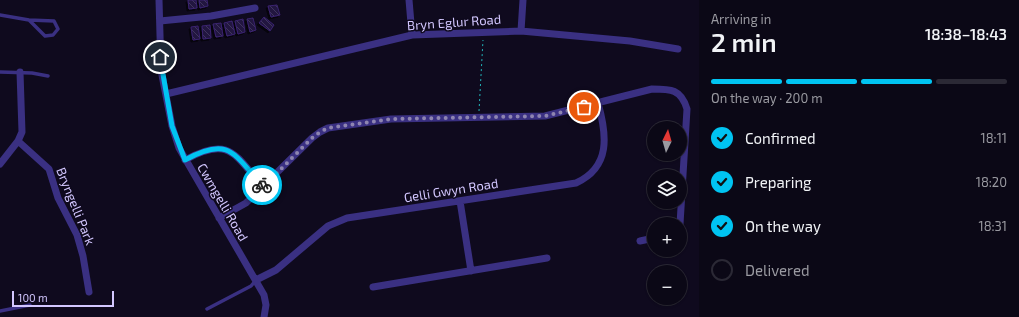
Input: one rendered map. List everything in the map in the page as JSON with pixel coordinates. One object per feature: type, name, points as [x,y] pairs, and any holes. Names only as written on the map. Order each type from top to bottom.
[{"type":"street","name":"Cwmgelli Road","points":[[159,0],[161,70],[172,126],[185,160],[264,295],[266,305],[264,317]]},
{"type":"street","points":[[409,0],[412,35]]},
{"type":"street","points":[[521,31],[522,0]]},
{"type":"street","points":[[160,21],[210,16],[255,8]]},
{"type":"street","name":"Bryn Eglur Road","points":[[166,94],[412,35],[483,31],[521,31],[630,41],[678,49]]},
{"type":"street","points":[[0,164],[18,141],[22,132],[20,72]]},
{"type":"street","points":[[219,218],[246,203],[312,138],[328,128],[391,119],[545,116],[652,89],[672,90],[682,96],[687,108],[680,217]]},
{"type":"street","name":"Gelli Gwyn Road","points":[[256,280],[276,270],[328,226],[347,218],[576,183],[585,179],[597,167],[604,151],[598,103]]},
{"type":"street","name":"Bryngelli Park","points":[[18,141],[50,169],[58,198],[77,236],[83,256],[89,292]]},
{"type":"street","points":[[185,160],[203,150],[213,148],[223,149],[234,154],[263,187]]},
{"type":"street","points":[[460,200],[471,271]]},
{"type":"street","points":[[640,241],[647,240]]},
{"type":"street","points":[[373,287],[546,258]]},
{"type":"lane","points":[[0,15],[29,20],[54,21],[58,29],[53,35],[45,36],[29,20]]},
{"type":"lane","points":[[0,72],[20,72],[48,76]]},
{"type":"lane","points":[[207,309],[251,286],[256,280]]},
{"type":"lane","points":[[0,311],[30,305]]},
{"type":"path","points":[[479,118],[483,31]]},
{"type":"building","points":[[188,0],[196,0],[197,8],[189,9]]},
{"type":"building","points":[[199,0],[207,0],[208,6],[200,8]]},
{"type":"building","points":[[277,5],[280,15],[271,17],[268,6]]},
{"type":"building","points":[[264,17],[274,25],[270,31],[259,23]]},
{"type":"building","points":[[253,18],[256,30],[250,32],[247,19]]},
{"type":"building","points":[[243,19],[245,32],[238,34],[235,21]]},
{"type":"building","points":[[232,21],[235,34],[227,36],[224,23]]},
{"type":"building","points":[[221,23],[223,36],[216,37],[213,24]]},
{"type":"building","points":[[210,25],[211,38],[203,39],[202,26]]},
{"type":"building","points":[[198,26],[200,39],[193,40],[191,27]]},
{"type":"way so far","points":[[262,185],[263,187],[312,138],[328,128],[391,119],[545,116],[584,107]]},
{"type":"route","points":[[160,57],[161,70],[172,126],[179,148],[185,160],[203,150],[213,148],[223,149],[234,154],[262,185]]}]
